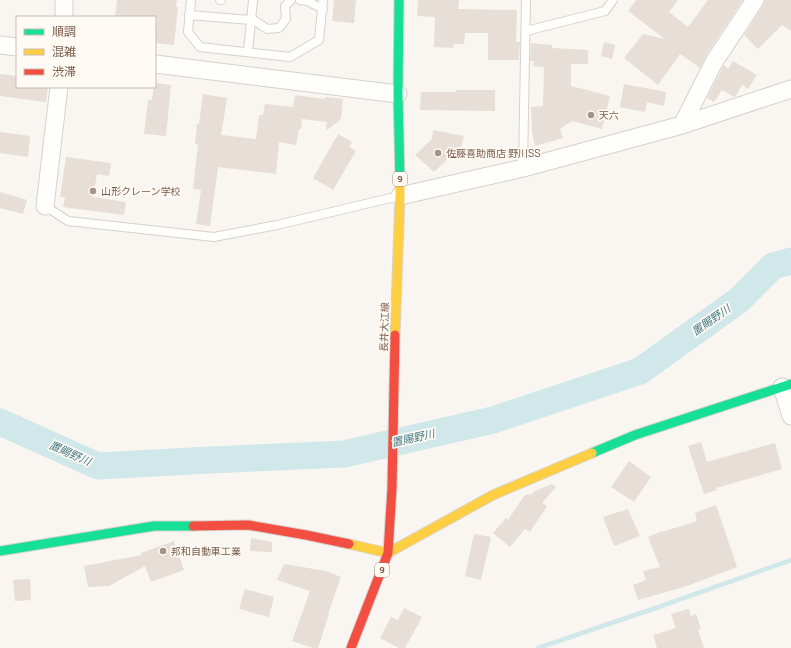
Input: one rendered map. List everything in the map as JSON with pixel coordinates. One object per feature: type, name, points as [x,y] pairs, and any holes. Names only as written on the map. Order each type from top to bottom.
[{"type":"street","points":[[64,0],[64,16]]},
{"type":"street","name":"長井大江線","points":[[350,648],[388,553],[392,488],[394,357],[400,196],[398,94],[399,0]]},
{"type":"street","points":[[682,125],[714,62],[755,0]]},
{"type":"street","points":[[0,45],[16,47]]},
{"type":"street","points":[[156,64],[398,94]]},
{"type":"street","points":[[45,206],[59,88]]},
{"type":"street","points":[[400,196],[523,168],[682,125],[791,89]]},
{"type":"street","points":[[0,551],[154,526],[248,525],[306,535],[388,553],[493,495],[635,435],[786,386],[791,416]]},
{"type":"lane","points":[[191,0],[188,32],[200,46],[290,57],[319,40],[323,4],[300,0]]},
{"type":"lane","points":[[248,52],[253,0]]},
{"type":"lane","points":[[190,15],[251,19],[267,29],[279,28],[286,19],[285,6],[291,0]]},
{"type":"lane","points":[[523,168],[526,0]]},
{"type":"lane","points":[[526,31],[605,11],[613,0]]},
{"type":"lane","points":[[45,206],[68,221],[214,238],[400,196]]},
{"type":"building","points":[[117,0],[177,0],[176,7],[178,7],[174,45],[156,43],[156,16],[115,16]]},
{"type":"building","points":[[334,0],[356,0],[354,23],[332,21]]},
{"type":"building","points":[[418,0],[459,0],[458,9],[517,10],[516,42],[520,42],[519,60],[488,60],[488,33],[465,33],[464,44],[454,44],[453,48],[434,47],[435,17],[417,16]]},
{"type":"building","points":[[636,0],[678,0],[669,12],[688,27],[708,0],[743,0],[707,54],[700,68],[680,54],[658,85],[624,58],[643,34],[665,39],[628,11]]},
{"type":"building","points":[[765,0],[791,0],[791,31],[782,25],[758,49],[744,35],[763,6]]},
{"type":"building","points":[[604,42],[615,45],[612,59],[601,56]]},
{"type":"building","points":[[531,43],[552,45],[552,48],[588,50],[588,64],[571,64],[571,86],[610,96],[602,129],[572,121],[560,129],[563,138],[535,146],[532,132],[531,107],[543,106],[544,67],[533,66],[534,61],[530,61]]},
{"type":"building","points":[[733,61],[757,75],[748,89],[742,85],[735,97],[722,90],[714,102],[707,98],[724,65],[728,69]]},
{"type":"building","points":[[0,74],[16,76],[16,88],[48,88],[46,102],[0,96]]},
{"type":"building","points":[[156,83],[171,85],[166,136],[144,134],[148,100],[152,100]]},
{"type":"building","points":[[624,84],[666,92],[664,106],[647,102],[645,112],[620,107]]},
{"type":"building","points":[[456,90],[495,90],[495,111],[420,110],[421,92],[456,92]]},
{"type":"building","points":[[203,94],[227,98],[221,135],[256,139],[259,115],[263,115],[265,104],[293,107],[295,95],[325,99],[325,97],[343,99],[341,119],[326,131],[327,122],[302,119],[301,129],[299,129],[296,145],[279,142],[276,174],[218,167],[210,226],[196,224],[201,190],[193,189],[198,145],[195,144]]},
{"type":"building","points":[[433,130],[464,136],[459,156],[453,154],[434,172],[415,155],[432,139]]},
{"type":"building","points":[[0,132],[30,136],[28,157],[0,153]]},
{"type":"building","points":[[338,134],[352,142],[349,147],[356,151],[333,190],[313,178]]},
{"type":"building","points":[[66,157],[111,163],[109,176],[97,174],[93,197],[126,202],[124,215],[63,207],[65,197],[60,197]]},
{"type":"building","points":[[0,192],[27,200],[23,214],[0,208]]},
{"type":"building","points":[[701,442],[707,462],[775,443],[782,469],[716,488],[717,490],[704,494],[688,446]]},
{"type":"building","points":[[629,461],[651,477],[634,502],[611,487]]},
{"type":"building","points":[[552,484],[556,487],[542,503],[547,506],[530,532],[525,529],[510,547],[493,533],[506,518],[508,520],[524,496],[528,494],[530,495],[535,491]]},
{"type":"building","points":[[716,505],[737,567],[687,586],[638,600],[633,585],[646,580],[643,571],[660,567],[648,537],[662,531],[697,521],[695,513]]},
{"type":"building","points":[[628,509],[640,536],[614,546],[603,517]]},
{"type":"building","points":[[474,534],[491,537],[481,580],[465,576]]},
{"type":"building","points":[[251,538],[272,542],[272,552],[250,551]]},
{"type":"building","points":[[174,541],[184,570],[151,582],[145,566],[109,586],[88,587],[84,566],[142,555],[141,553]]},
{"type":"building","points":[[284,564],[326,571],[341,577],[318,648],[313,648],[292,641],[310,591],[277,580]]},
{"type":"building","points":[[30,579],[31,600],[15,601],[13,580]]},
{"type":"building","points":[[245,589],[274,597],[269,617],[239,609]]},
{"type":"building","points":[[404,608],[422,617],[405,648],[399,648],[380,638],[391,617],[398,620]]},
{"type":"building","points":[[689,609],[691,616],[696,614],[701,629],[698,630],[704,648],[657,648],[653,635],[676,628],[671,614]]},
{"type":"waterway","name":"置賜野川","points":[[0,422],[98,466],[344,454],[493,420],[640,371],[739,300],[773,266],[791,261]]},
{"type":"waterway","points":[[538,648],[791,560]]},
{"type":"traffic: fast","points":[[399,0],[398,94],[400,180]]},
{"type":"traffic: fast","points":[[592,453],[635,435],[791,384]]},
{"type":"traffic: fast","points":[[0,551],[154,526],[193,526]]},
{"type":"traffic: slow","points":[[395,335],[400,180]]},
{"type":"traffic: slow","points":[[349,544],[388,553],[493,495],[592,453]]},
{"type":"traffic: jam","points":[[351,648],[388,553],[392,488],[395,335]]},
{"type":"traffic: jam","points":[[193,526],[248,525],[349,544]]},
{"type":"place","name":"天六","points":[[591,115]]},
{"type":"place","name":"佐藤喜助商店 野川SS","points":[[438,153]]},
{"type":"place","name":"山形クレーン学校","points":[[93,191]]},
{"type":"place","name":"邦和自動車工業","points":[[163,551]]}]
